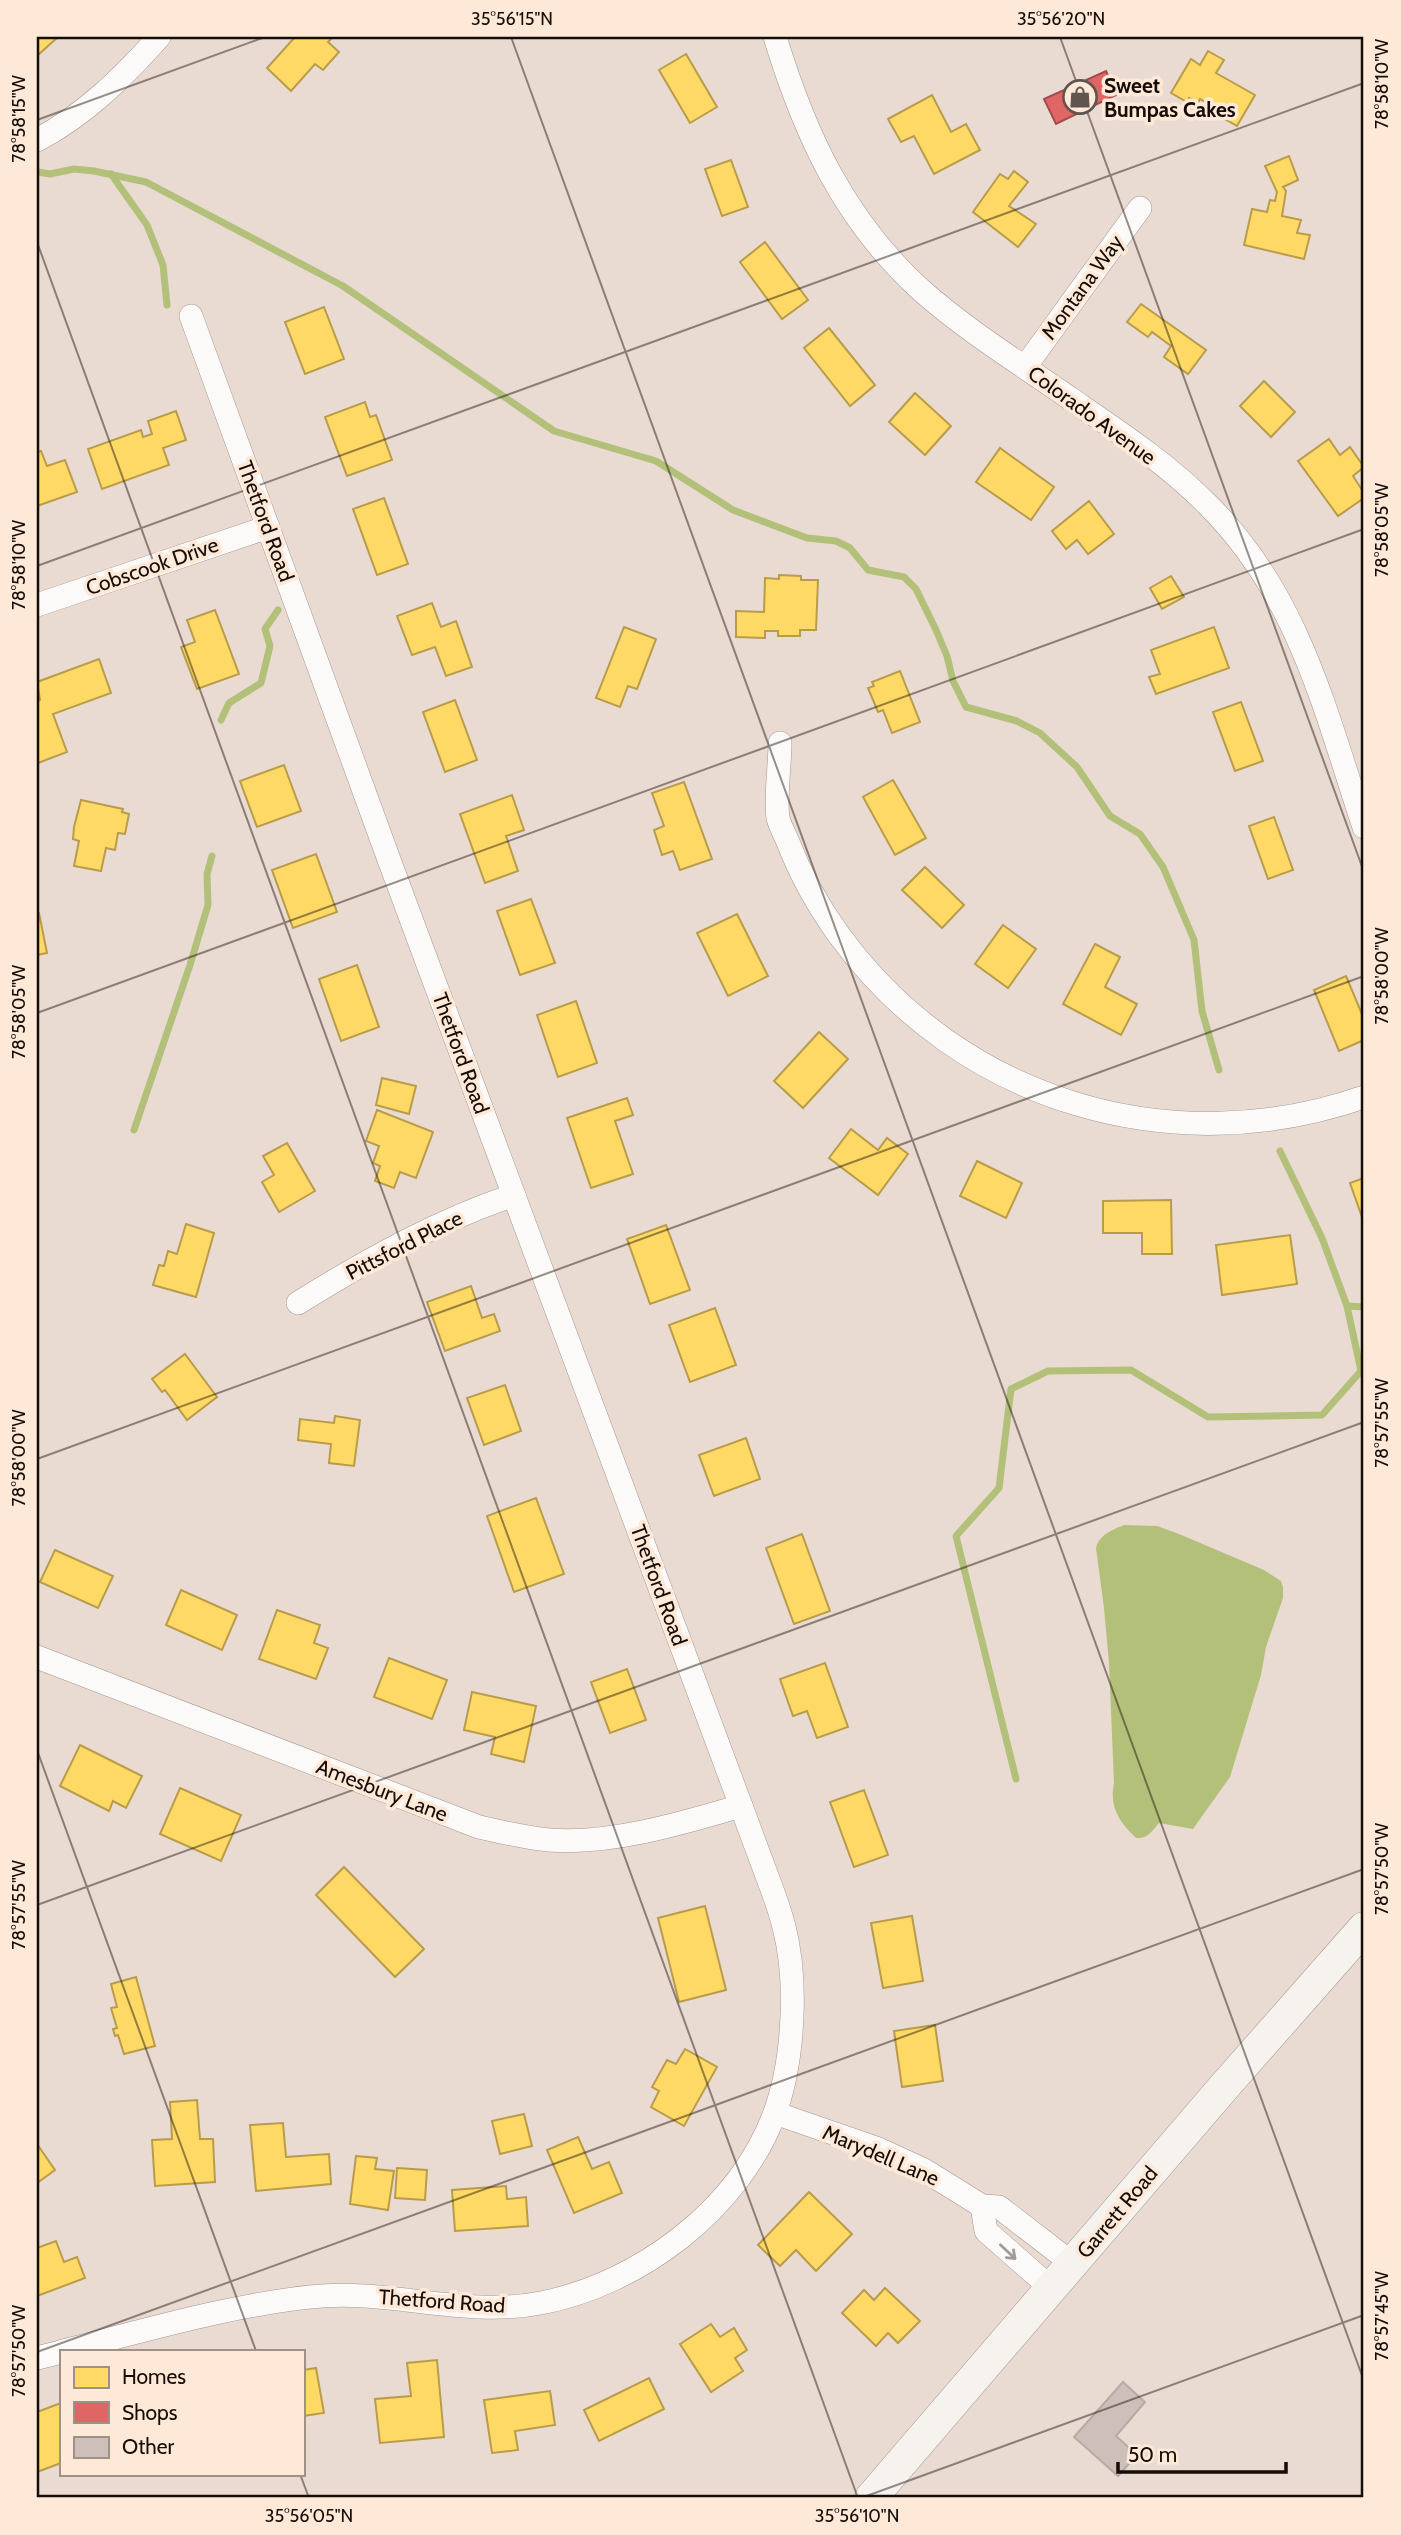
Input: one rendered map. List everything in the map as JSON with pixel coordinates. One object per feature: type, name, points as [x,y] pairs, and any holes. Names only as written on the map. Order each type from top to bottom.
[{"type":"street","points":[[37,140],[58,130],[87,108],[126,74],[159,37]]},
{"type":"street","name":"Colorado Avenue","points":[[775,37],[796,101],[817,151],[835,185],[869,235],[922,290],[948,312],[1148,454],[1186,485],[1210,506],[1247,551],[1269,583],[1299,638],[1315,676],[1364,827]]},
{"type":"street","name":"Montana Way","points":[[1025,367],[1140,208]]},
{"type":"street","name":"Thetford Road","points":[[66,2350],[234,2309],[310,2297],[358,2295],[475,2308],[541,2303],[581,2292],[636,2269],[656,2257],[701,2220],[744,2169],[765,2136],[775,2113],[785,2069],[791,2023],[790,1970],[785,1928],[191,316]]},
{"type":"street","name":"Cobscook Drive","points":[[37,605],[268,527]]},
{"type":"street","points":[[780,743],[778,818],[810,891],[850,951],[879,983],[906,1010],[957,1049],[1007,1076],[1055,1097],[1122,1117],[1206,1124],[1246,1124],[1312,1113],[1364,1097]]},
{"type":"street","name":"Pittsford Place","points":[[298,1303],[366,1260],[425,1231],[514,1195]]},
{"type":"street","name":"Amesbury Lane","points":[[37,1657],[441,1812],[479,1826],[519,1836],[551,1840],[614,1836],[708,1816],[741,1806]]},
{"type":"street","name":"Garrett Road","points":[[871,2498],[1364,1928]]},
{"type":"street","name":"Marydell Lane","points":[[775,2113],[876,2148],[924,2169],[982,2206],[999,2207],[1073,2264]]},
{"type":"street","points":[[982,2206],[986,2231],[1052,2289]]},
{"type":"street","name":"Thetford Road","points":[[37,2358],[60,2352]]},
{"type":"shaded area","points":[[1124,1525],[1157,1526],[1179,1534],[1264,1570],[1281,1581],[1283,1587],[1283,1598],[1266,1647],[1261,1675],[1230,1777],[1193,1829],[1159,1823],[1149,1834],[1140,1838],[1136,1838],[1125,1826],[1114,1807],[1109,1663],[1096,1548],[1103,1536]]},
{"type":"building: Homes","points":[[37,37],[58,37],[38,55]]},
{"type":"building: Homes","points":[[295,37],[333,37],[328,42],[339,52],[323,70],[315,64],[291,91],[267,68]]},
{"type":"building: Homes","points":[[1208,51],[1224,60],[1216,73],[1255,95],[1237,126],[1216,114],[1218,110],[1200,99],[1198,103],[1189,98],[1187,102],[1171,93],[1191,59],[1200,65]]},
{"type":"building: Homes","points":[[686,54],[717,107],[690,123],[659,70]]},
{"type":"building: Homes","points":[[932,95],[951,132],[966,124],[980,150],[934,174],[914,136],[901,142],[888,119]]},
{"type":"building: Homes","points":[[1289,156],[1298,180],[1283,187],[1286,191],[1282,216],[1301,220],[1297,233],[1310,235],[1304,259],[1244,245],[1252,209],[1267,212],[1270,200],[1275,201],[1277,192],[1265,166]]},
{"type":"building: Homes","points":[[731,160],[748,207],[722,216],[705,169]]},
{"type":"building: Homes","points":[[1014,171],[1028,182],[1009,206],[1036,224],[1018,247],[973,212],[1000,174],[1008,179]]},
{"type":"building: Homes","points":[[765,242],[808,300],[782,319],[740,262]]},
{"type":"building: Homes","points":[[1141,304],[1206,350],[1188,374],[1164,357],[1171,346],[1152,332],[1148,337],[1127,322]]},
{"type":"building: Homes","points":[[324,307],[344,359],[305,374],[285,322]]},
{"type":"building: Homes","points":[[829,328],[875,385],[850,406],[804,348]]},
{"type":"building: Homes","points":[[1264,381],[1295,412],[1271,437],[1240,406]]},
{"type":"building: Homes","points":[[915,393],[951,426],[925,455],[889,422]]},
{"type":"building: Homes","points":[[365,402],[370,417],[376,415],[392,460],[347,476],[325,417]]},
{"type":"building: Homes","points":[[176,411],[186,440],[163,448],[169,465],[102,489],[88,449],[141,430],[143,437],[152,434],[148,421]]},
{"type":"building: Homes","points":[[1329,439],[1340,455],[1350,447],[1364,467],[1353,476],[1364,493],[1364,498],[1338,516],[1298,461]]},
{"type":"building: Homes","points":[[1000,448],[1054,487],[1031,520],[976,482]]},
{"type":"building: Homes","points":[[41,451],[47,466],[65,460],[77,492],[37,506],[37,452]]},
{"type":"building: Homes","points":[[384,498],[408,564],[377,575],[353,509]]},
{"type":"building: Homes","points":[[1089,501],[1114,534],[1088,554],[1077,540],[1066,549],[1052,531]]},
{"type":"building: Homes","points":[[779,575],[801,576],[801,580],[818,580],[816,630],[800,630],[800,636],[778,636],[778,631],[765,631],[765,638],[736,637],[736,611],[764,612],[765,578],[779,579]]},
{"type":"building: Homes","points":[[1171,576],[1184,597],[1162,609],[1150,588]]},
{"type":"building: Homes","points":[[432,603],[441,627],[456,621],[472,667],[446,676],[435,647],[412,655],[397,616]]},
{"type":"building: Homes","points":[[215,610],[239,674],[197,689],[181,647],[195,642],[187,620]]},
{"type":"building: Homes","points":[[624,627],[656,639],[637,689],[628,686],[620,707],[596,698]]},
{"type":"building: Homes","points":[[1214,627],[1229,668],[1156,694],[1149,677],[1160,674],[1151,650]]},
{"type":"building: Homes","points":[[99,659],[111,693],[53,714],[67,752],[38,763],[37,702],[40,700],[37,682]]},
{"type":"building: Homes","points":[[900,671],[920,722],[892,733],[883,710],[878,712],[868,688],[874,686],[872,682]]},
{"type":"building: Homes","points":[[455,700],[477,760],[445,772],[423,712]]},
{"type":"building: Homes","points":[[1241,702],[1263,761],[1235,771],[1213,712]]},
{"type":"building: Homes","points":[[284,765],[301,811],[257,827],[240,781]]},
{"type":"building: Homes","points":[[893,780],[926,838],[895,855],[863,797]]},
{"type":"building: Homes","points":[[684,782],[712,859],[680,870],[673,851],[662,855],[654,830],[664,826],[652,793]]},
{"type":"building: Homes","points":[[512,795],[524,830],[506,836],[518,871],[485,883],[460,814]]},
{"type":"building: Homes","points":[[81,800],[123,809],[122,812],[129,814],[125,834],[118,833],[115,850],[106,848],[101,871],[74,866],[79,841],[73,839],[74,827]]},
{"type":"building: Homes","points":[[1274,817],[1293,870],[1268,879],[1249,826]]},
{"type":"building: Homes","points":[[316,854],[337,912],[293,928],[272,870]]},
{"type":"building: Homes","points":[[925,867],[964,905],[942,928],[902,890]]},
{"type":"building: Homes","points":[[531,899],[555,963],[520,975],[497,911]]},
{"type":"building: Homes","points":[[37,913],[47,953],[37,955]]},
{"type":"building: Homes","points":[[737,914],[768,976],[728,996],[697,933]]},
{"type":"building: Homes","points":[[1003,925],[1036,949],[1008,988],[975,964]]},
{"type":"building: Homes","points":[[1095,944],[1120,957],[1105,987],[1137,1004],[1121,1035],[1063,1004]]},
{"type":"building: Homes","points":[[357,965],[379,1027],[341,1041],[319,979]]},
{"type":"building: Homes","points":[[1346,976],[1364,1019],[1364,1040],[1339,1051],[1314,990]]},
{"type":"building: Homes","points":[[576,1001],[597,1063],[558,1077],[537,1015]]},
{"type":"building: Homes","points":[[819,1032],[848,1059],[803,1108],[774,1081]]},
{"type":"building: Homes","points":[[382,1078],[416,1086],[409,1114],[376,1105]]},
{"type":"building: Homes","points":[[627,1098],[633,1115],[615,1121],[633,1174],[591,1188],[567,1118]]},
{"type":"building: Homes","points":[[377,1110],[433,1132],[416,1178],[400,1172],[394,1188],[375,1181],[380,1166],[373,1163],[379,1146],[366,1141]]},
{"type":"building: Homes","points":[[851,1129],[878,1150],[887,1138],[908,1154],[878,1195],[829,1158]]},
{"type":"building: Homes","points":[[287,1143],[315,1191],[279,1212],[262,1182],[274,1175],[263,1156]]},
{"type":"building: Homes","points":[[977,1161],[1022,1183],[1006,1218],[960,1196]]},
{"type":"building: Homes","points":[[1364,1178],[1364,1216],[1362,1217],[1350,1183]]},
{"type":"building: Homes","points":[[1171,1200],[1172,1254],[1142,1254],[1142,1233],[1103,1233],[1103,1201]]},
{"type":"building: Homes","points":[[186,1224],[214,1233],[196,1297],[153,1285],[159,1265],[164,1266],[168,1251],[177,1254]]},
{"type":"building: Homes","points":[[666,1225],[690,1290],[650,1304],[627,1239]]},
{"type":"building: Homes","points":[[1290,1235],[1297,1284],[1222,1295],[1216,1245]]},
{"type":"building: Homes","points":[[471,1286],[482,1318],[494,1314],[500,1331],[445,1351],[427,1302]]},
{"type":"building: Homes","points":[[715,1308],[736,1365],[690,1382],[669,1325]]},
{"type":"building: Homes","points":[[185,1354],[217,1397],[187,1420],[165,1390],[162,1392],[152,1379]]},
{"type":"building: Homes","points":[[505,1385],[521,1431],[484,1445],[467,1398]]},
{"type":"building: Homes","points":[[335,1416],[360,1420],[354,1466],[329,1463],[331,1444],[298,1440],[300,1419],[334,1423]]},
{"type":"building: Homes","points":[[746,1438],[760,1479],[714,1496],[699,1455]]},
{"type":"building: Homes","points":[[536,1498],[564,1574],[514,1592],[487,1516]]},
{"type":"building: Homes","points":[[802,1534],[830,1611],[794,1624],[766,1548]]},
{"type":"building: Homes","points":[[55,1550],[113,1576],[98,1608],[40,1582]]},
{"type":"building: Homes","points":[[181,1590],[237,1615],[222,1650],[166,1625]]},
{"type":"building: Homes","points":[[277,1610],[320,1625],[314,1643],[328,1648],[316,1679],[259,1659]]},
{"type":"building: Homes","points":[[389,1658],[447,1680],[432,1719],[374,1697]]},
{"type":"building: Homes","points":[[825,1663],[848,1727],[817,1738],[807,1711],[793,1716],[780,1679]]},
{"type":"building: Homes","points":[[627,1669],[646,1720],[610,1733],[591,1682]]},
{"type":"building: Homes","points":[[472,1692],[536,1706],[524,1762],[491,1754],[495,1737],[464,1730]]},
{"type":"building: Homes","points":[[80,1745],[142,1776],[126,1808],[113,1801],[109,1811],[60,1786]]},
{"type":"building: Homes","points":[[180,1788],[241,1815],[221,1861],[160,1834]]},
{"type":"building: Homes","points":[[864,1790],[888,1855],[854,1867],[830,1802]]},
{"type":"building: Homes","points":[[344,1867],[424,1949],[395,1977],[316,1895]]},
{"type":"building: Homes","points":[[705,1906],[726,1990],[679,2002],[658,1918]]},
{"type":"building: Homes","points":[[912,1916],[923,1981],[883,1988],[871,1923]]},
{"type":"building: Homes","points":[[136,1977],[155,2046],[124,2054],[118,2035],[115,2036],[113,2029],[117,2028],[111,2008],[117,2007],[111,1984]]},
{"type":"building: Homes","points":[[935,2025],[943,2081],[902,2087],[894,2031]]},
{"type":"building: Homes","points":[[685,2049],[717,2067],[684,2126],[651,2107],[659,2091],[652,2087],[667,2060],[676,2064]]},
{"type":"building: Homes","points":[[197,2100],[200,2139],[213,2139],[215,2182],[155,2186],[152,2140],[172,2139],[170,2102]]},
{"type":"building: Homes","points":[[524,2114],[532,2146],[500,2154],[492,2121]]},
{"type":"building: Homes","points":[[283,2123],[286,2157],[329,2154],[331,2184],[256,2191],[250,2125]]},
{"type":"building: Homes","points":[[578,2137],[592,2169],[609,2162],[622,2193],[574,2213],[547,2150]]},
{"type":"building: Homes","points":[[37,2144],[55,2170],[37,2183]]},
{"type":"building: Homes","points":[[356,2156],[377,2158],[375,2169],[394,2171],[388,2210],[350,2204]]},
{"type":"building: Homes","points":[[397,2168],[427,2170],[425,2200],[395,2198]]},
{"type":"building: Homes","points":[[506,2186],[507,2199],[526,2197],[528,2226],[455,2231],[452,2190]]},
{"type":"building: Homes","points":[[809,2192],[852,2234],[816,2271],[796,2250],[780,2266],[758,2245]]},
{"type":"building: Homes","points":[[56,2241],[64,2262],[77,2257],[85,2278],[37,2296],[37,2248]]},
{"type":"building: Homes","points":[[885,2288],[920,2321],[898,2343],[888,2333],[876,2346],[842,2313],[864,2290],[874,2300]]},
{"type":"building: Homes","points":[[711,2324],[720,2337],[734,2328],[747,2350],[735,2358],[743,2371],[711,2392],[680,2344]]},
{"type":"building: Homes","points":[[437,2360],[444,2437],[380,2443],[375,2399],[411,2396],[407,2363]]},
{"type":"building: Homes","points":[[316,2368],[324,2413],[304,2416],[304,2370]]},
{"type":"building: Homes","points":[[649,2378],[664,2409],[599,2441],[584,2410]]},
{"type":"building: Homes","points":[[550,2391],[555,2425],[515,2431],[518,2450],[492,2453],[484,2400]]},
{"type":"building: Homes","points":[[60,2403],[60,2463],[37,2472],[37,2412]]},
{"type":"building: Shops","name":"Sweet Bumpas Cakes","points":[[1106,71],[1116,95],[1056,124],[1044,99]]},
{"type":"building: Other","points":[[1123,2382],[1145,2402],[1116,2436],[1137,2455],[1118,2476],[1074,2437]]},
{"type":"waterway","points":[[38,172],[50,174],[74,169],[146,182],[343,286],[554,431],[656,461],[733,510],[807,538],[836,541],[850,548],[868,570],[904,577],[916,589],[936,630],[947,656],[953,681],[966,707],[1017,721],[1040,733],[1077,767],[1110,816],[1140,834],[1163,867],[1194,940],[1202,1011],[1219,1070]]},
{"type":"waterway","points":[[111,174],[147,225],[163,265],[167,305]]},
{"type":"waterway","points":[[221,720],[229,703],[261,683],[270,646],[265,629],[278,610]]},
{"type":"waterway","points":[[134,1130],[208,905],[207,874],[212,856]]},
{"type":"waterway","points":[[1016,1779],[956,1536],[999,1488],[1011,1389],[1048,1371],[1131,1370],[1208,1417],[1322,1415],[1361,1371],[1347,1306],[1322,1238],[1280,1151]]},
{"type":"waterway","points":[[1347,1306],[1364,1307]]},
{"type":"place","name":"Sweet Bumpas Cakes","points":[[1080,97]]}]
